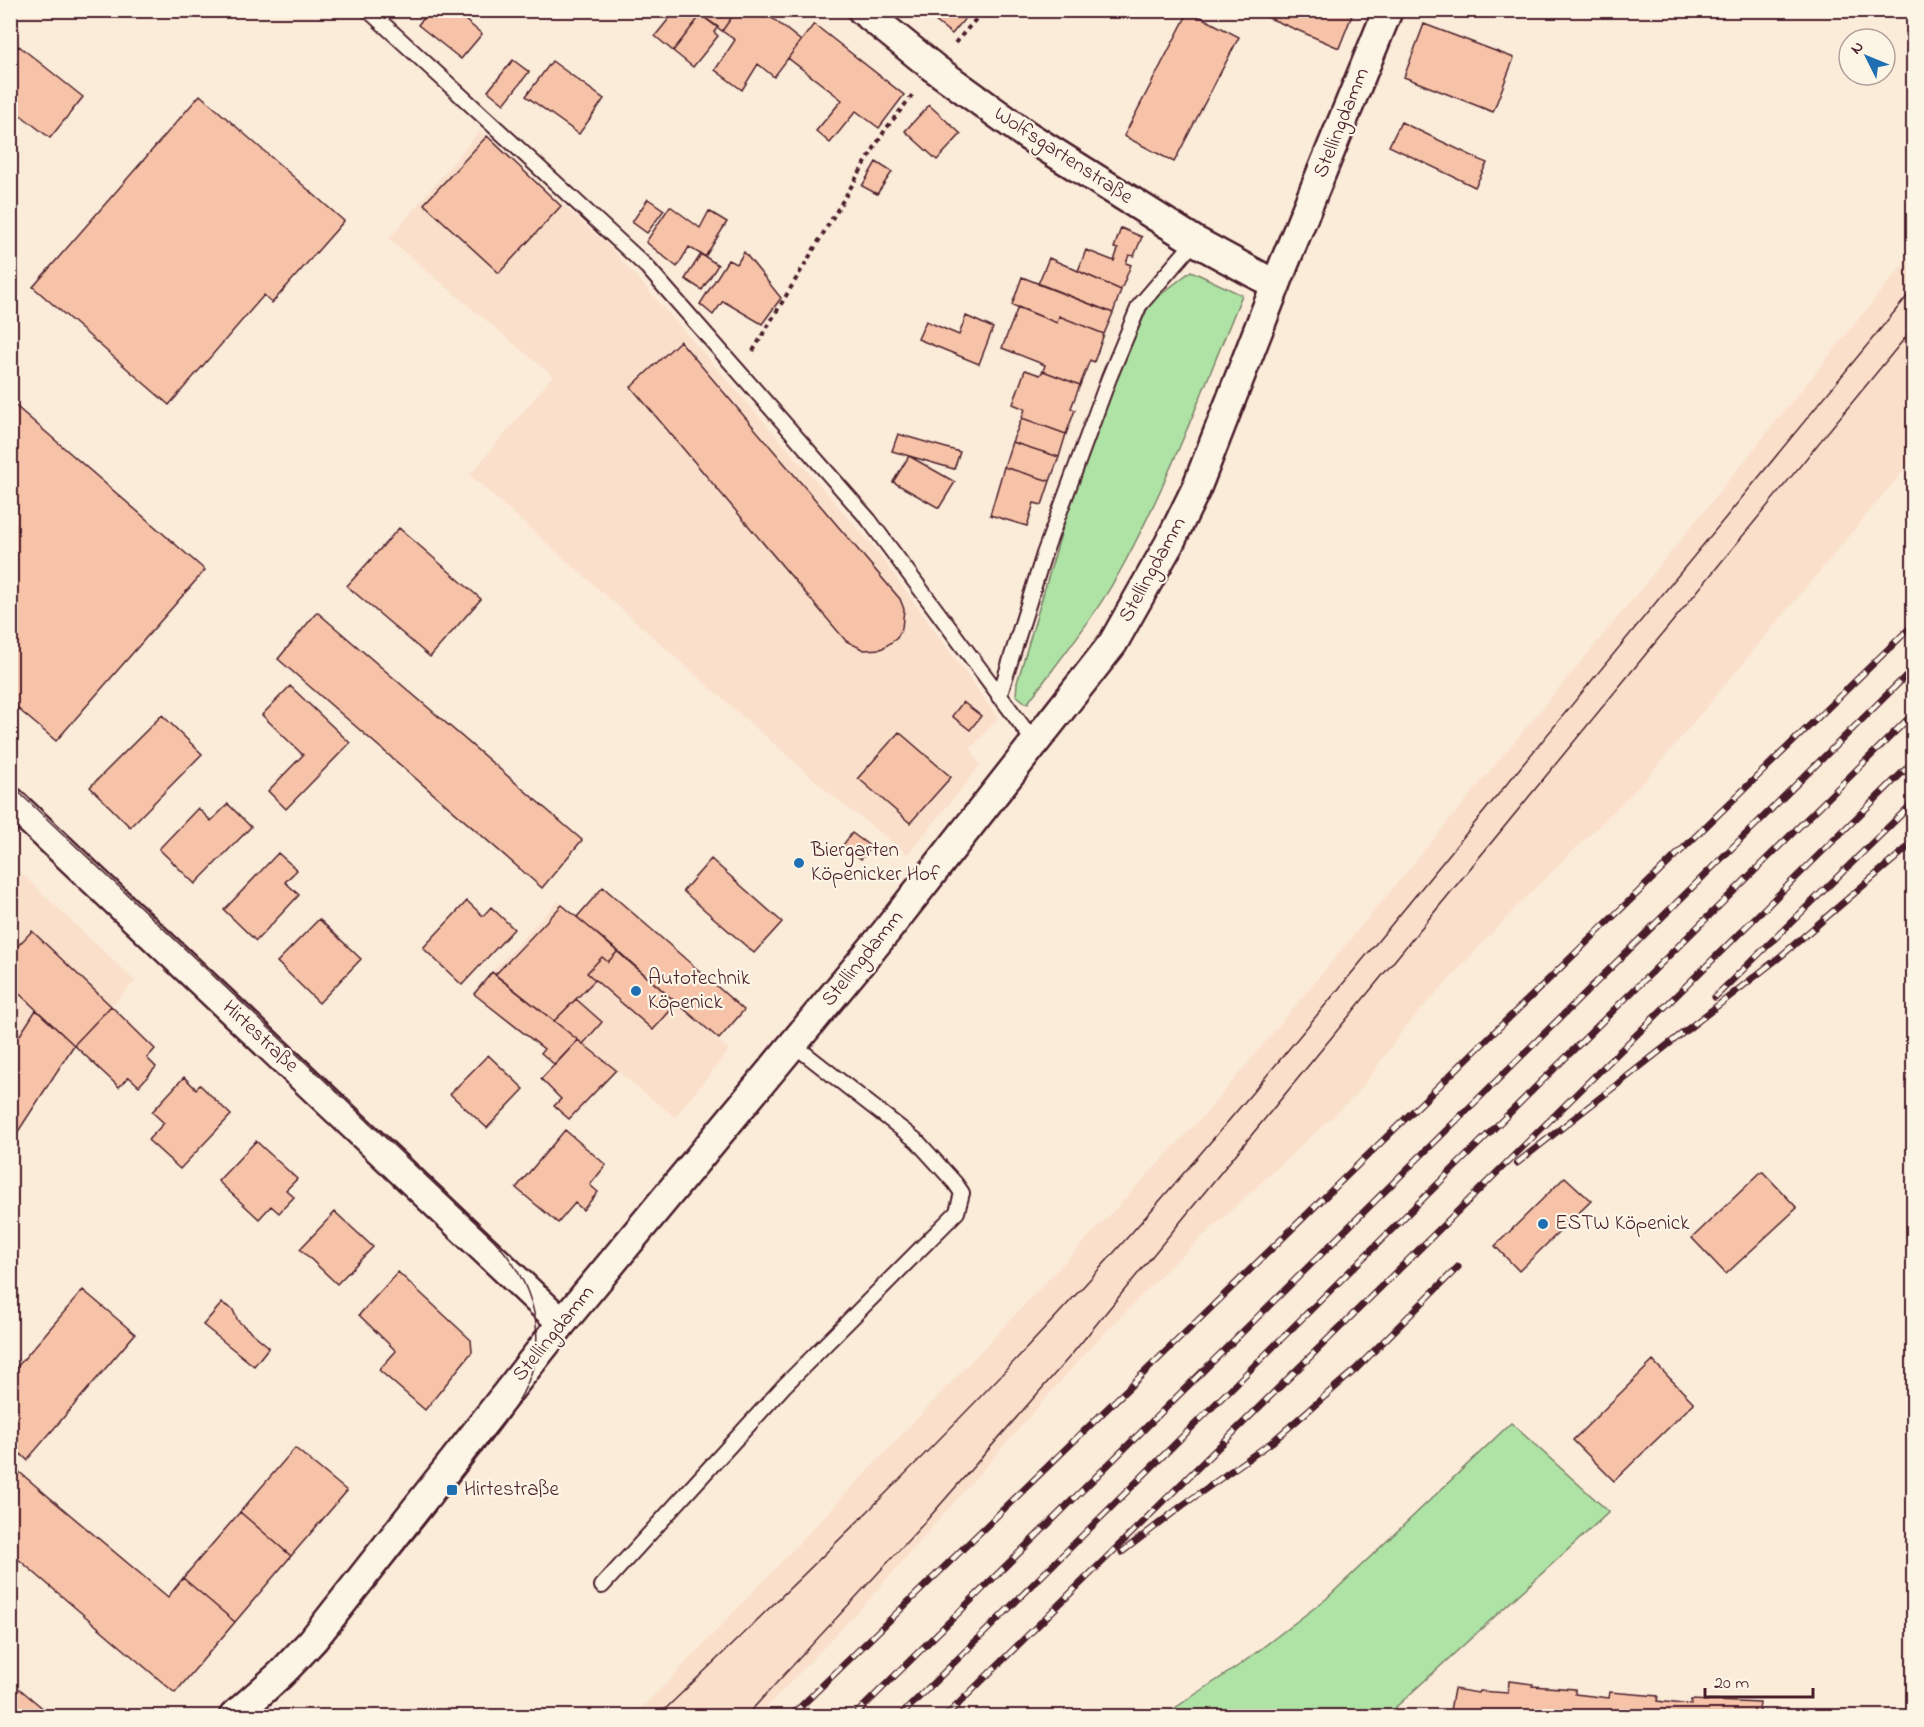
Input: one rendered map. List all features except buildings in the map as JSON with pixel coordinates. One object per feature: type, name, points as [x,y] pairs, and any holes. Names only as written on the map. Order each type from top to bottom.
[{"type":"street","name":"Wolfsgartenstraße","points":[[862,10],[934,68],[1028,136],[1195,241],[1275,285]]},
{"type":"street","name":"Stellingdamm","points":[[234,1716],[280,1675],[313,1640],[562,1323],[794,1044],[1113,643],[1169,544],[1196,489],[1275,285],[1388,10]]},
{"type":"street","name":"Hirtestraße","points":[[10,801],[562,1323]]},
{"type":"lane","points":[[368,10],[647,267],[869,520],[1035,743]]},
{"type":"lane","points":[[999,697],[1044,554],[1109,378],[1139,306],[1195,241]]},
{"type":"lane","points":[[602,1586],[784,1386],[957,1212],[962,1193],[917,1141],[794,1044]]},
{"type":"path","points":[[953,45],[984,10]]},
{"type":"path","points":[[740,372],[885,130],[915,93]]},
{"type":"shaded area","points":[[480,131],[612,249],[873,546],[998,718],[971,748],[980,766],[908,854],[834,797],[470,475],[553,376],[389,239]]},
{"type":"shaded area","points":[[1913,252],[1913,459],[1648,777],[1520,903],[1405,1027],[1358,1093],[1163,1273],[1088,1350],[862,1607],[758,1716],[632,1716],[667,1683],[1208,1111],[1633,599]]},
{"type":"shaded area","points":[[11,864],[135,981],[74,1045],[11,1144]]},
{"type":"shaded area","points":[[558,901],[729,1050],[675,1117],[492,972]]},
{"type":"green space","points":[[1191,271],[1242,295],[1172,463],[1125,562],[1091,617],[1027,704],[1016,695],[1017,683],[1066,517],[1121,368],[1150,303]]},
{"type":"green space","points":[[1511,1423],[1609,1512],[1386,1716],[1163,1716],[1241,1664],[1326,1599]]},
{"type":"tram line","points":[[658,1716],[820,1559],[979,1398],[1134,1230],[1335,994],[1914,288]]},
{"type":"tram line","points":[[746,1716],[926,1521],[1072,1354],[1914,327]]},
{"type":"tram line","points":[[10,784],[494,1240],[516,1269],[531,1302],[537,1337],[535,1356],[531,1374],[519,1401],[493,1438],[328,1645],[307,1669],[257,1716]]},
{"type":"railway","points":[[791,1716],[1914,624]]},
{"type":"railway","points":[[854,1716],[1914,668]]},
{"type":"railway","points":[[900,1716],[1914,713]]},
{"type":"railway","points":[[946,1716],[1914,761]]},
{"type":"railway","points":[[1715,997],[1914,802]]},
{"type":"railway","points":[[1517,1163],[1781,956],[1914,842]]},
{"type":"railway","points":[[1122,1552],[1183,1505],[1272,1442],[1356,1369],[1458,1267]]},
{"type":"place","name":"Biergarten Köpenicker Hof","points":[[799,863]]},
{"type":"place","name":"Autotechnik Köpenick","points":[[636,991]]},
{"type":"place","name":"ESTW Köpenick","points":[[1543,1224]]},
{"type":"place","name":"Hirtestraße","points":[[452,1490]]}]
